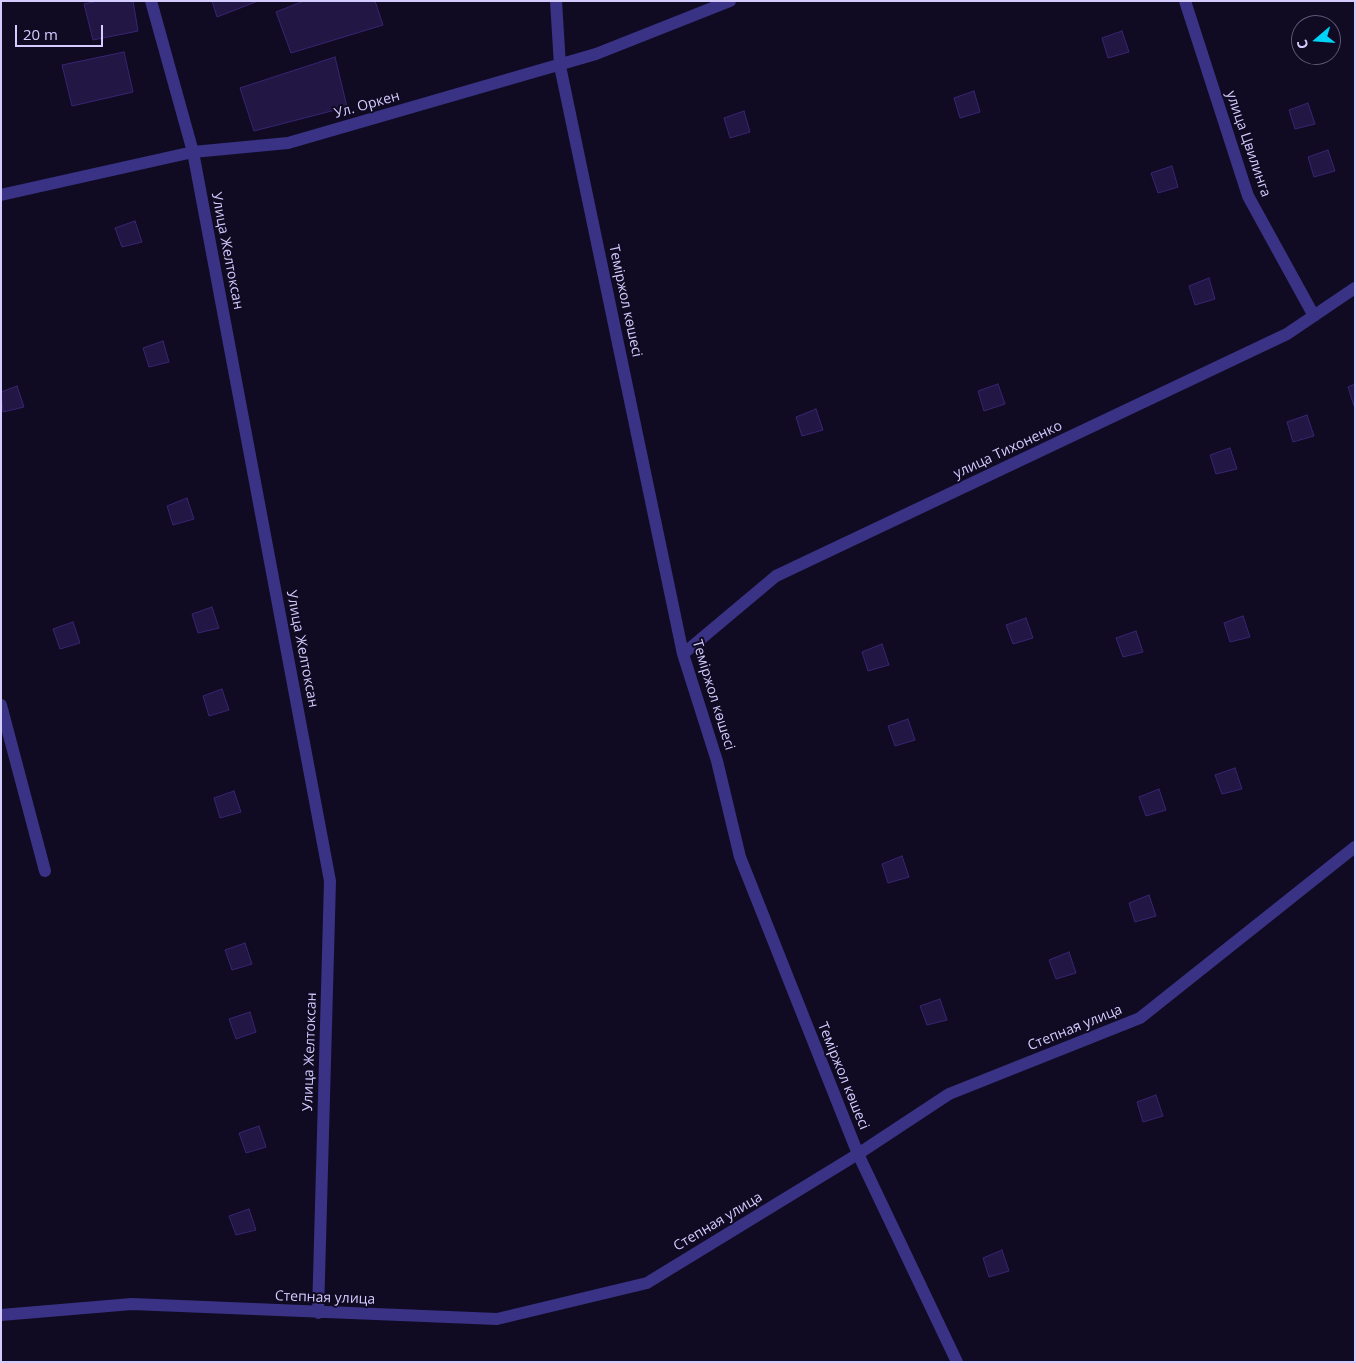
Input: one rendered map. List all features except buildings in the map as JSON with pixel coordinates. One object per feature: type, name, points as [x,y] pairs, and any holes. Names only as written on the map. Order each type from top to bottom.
[{"type":"street","name":"Улица Желтоксан","points":[[151,1],[193,152],[330,881],[318,1313]]},
{"type":"street","name":"Теміржол көшесі","points":[[556,1],[560,66],[683,654],[717,760],[740,857],[858,1154],[957,1362]]},
{"type":"street","name":"Ул. Оркен","points":[[1,195],[193,152],[288,143],[560,66],[596,54],[730,1]]},
{"type":"street","name":"улица Цвилинга","points":[[1185,1],[1248,196],[1314,316]]},
{"type":"street","name":"улица Тихоненко","points":[[683,654],[776,576],[1287,334],[1355,288]]},
{"type":"street","points":[[1,705],[45,871]]},
{"type":"street","name":"Степная улица","points":[[1,1315],[132,1304],[498,1319],[647,1283],[858,1154],[949,1094],[1140,1018],[1355,847]]}]
